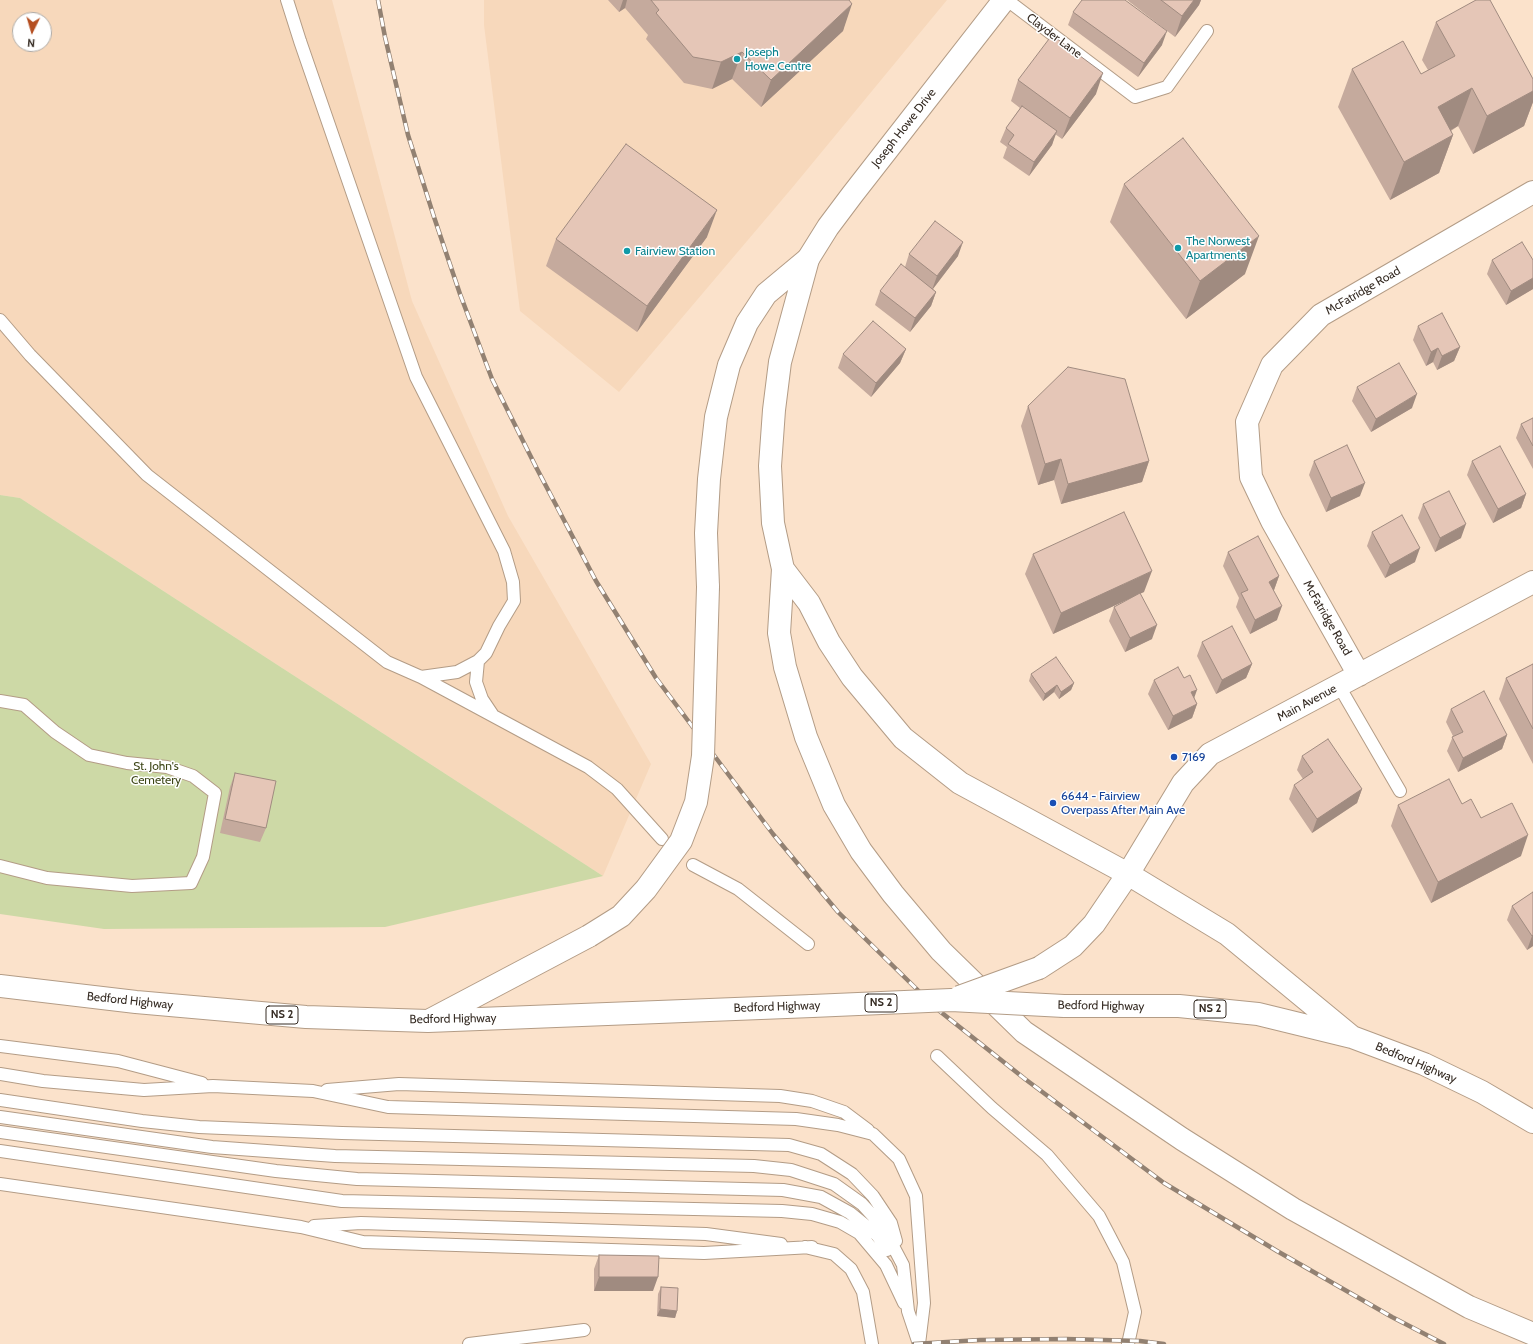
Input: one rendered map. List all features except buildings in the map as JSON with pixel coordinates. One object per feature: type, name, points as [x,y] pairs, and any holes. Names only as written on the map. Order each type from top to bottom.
[{"type":"main road","name":"Joseph Howe Drive","points":[[808,259],[828,227],[852,195],[1004,0]]},
{"type":"main road","name":"McFatridge Road","points":[[1359,675],[1272,521],[1251,477],[1247,422],[1272,365],[1321,315],[1533,192]]},
{"type":"main road","points":[[808,259],[780,362],[773,417],[770,466],[773,523],[783,569],[779,633],[785,667],[806,737],[834,805],[861,851],[893,894],[941,952],[1024,1032],[1182,1139],[1293,1209],[1469,1307],[1533,1334]]},
{"type":"main road","points":[[428,1021],[590,936],[621,916],[646,889],[681,841],[696,802],[704,756],[708,587],[706,533],[709,479],[716,417],[729,365],[747,323],[766,294],[808,259]]},
{"type":"main road","points":[[783,569],[809,603],[829,642],[852,677],[903,738],[960,783],[1128,874],[1228,934],[1352,1037]]},
{"type":"main road","name":"Main Avenue","points":[[951,1000],[1039,968],[1073,946],[1094,924],[1128,874],[1183,783],[1210,754],[1533,582]]},
{"type":"main road","name":"Bedford Highway","points":[[0,986],[136,1002],[306,1017],[428,1021],[951,1000],[1064,1006],[1179,1006],[1258,1014],[1352,1037],[1424,1064],[1482,1092],[1533,1122]]},
{"type":"lane","points":[[287,0],[416,377],[504,551],[513,582],[514,601],[486,652],[478,661],[457,672],[421,677]]},
{"type":"lane","name":"Clayder Lane","points":[[1007,0],[1135,97],[1167,87],[1207,31]]},
{"type":"lane","points":[[0,320],[30,355],[147,475],[387,662],[421,677],[588,767],[617,789],[662,839]]},
{"type":"lane","points":[[478,661],[476,682],[482,699],[494,716]]},
{"type":"lane","points":[[1339,686],[1400,791]]},
{"type":"lane","points":[[0,701],[24,706],[55,732],[89,755],[127,763],[167,767],[193,776],[215,793],[203,858],[190,884],[132,886],[47,878],[0,866]]},
{"type":"lane","points":[[693,865],[738,889],[808,944]]},
{"type":"lane","points":[[0,1046],[118,1061],[213,1086]]},
{"type":"lane","points":[[937,1056],[992,1108],[1047,1155],[1100,1216],[1123,1262],[1135,1312],[1128,1344]]},
{"type":"lane","points":[[0,1074],[43,1081],[144,1090],[213,1086],[313,1091],[399,1084],[780,1096],[812,1101],[844,1112],[873,1134],[898,1159],[916,1196],[924,1303],[919,1344]]},
{"type":"lane","points":[[313,1091],[388,1107],[796,1119],[838,1125],[873,1134]]},
{"type":"lane","points":[[0,1100],[142,1121],[199,1127],[789,1145],[821,1154],[852,1174],[873,1196],[890,1224],[903,1265],[908,1311]]},
{"type":"lane","points":[[0,1117],[212,1147],[320,1155],[754,1166],[791,1170],[834,1184],[862,1204],[882,1227],[903,1265]]},
{"type":"lane","points":[[0,1132],[276,1171],[357,1179],[783,1190],[821,1197],[850,1213],[876,1235],[893,1259],[905,1284]]},
{"type":"lane","points":[[0,1151],[342,1201],[782,1211],[812,1214],[840,1222],[859,1233],[886,1265],[908,1311],[919,1344]]},
{"type":"lane","points":[[0,1184],[301,1227],[363,1242],[704,1253],[812,1247]]},
{"type":"lane","points":[[301,1227],[361,1223],[706,1234],[812,1247],[834,1254],[850,1269],[863,1292],[872,1344]]},
{"type":"lane","points":[[469,1344],[584,1330]]},
{"type":"shaded area","points":[[0,0],[332,0],[412,301],[508,516],[651,764],[603,876],[20,498],[0,495]]},
{"type":"shaded area","points":[[484,0],[947,0],[792,188],[619,392],[520,311],[484,25]]},
{"type":"green space","name":"St. John's Cemetery","points":[[0,495],[20,498],[603,876],[385,927],[104,929],[0,914]]},
{"type":"railway","points":[[378,0],[408,135],[460,294],[492,379],[596,581],[656,678],[773,834],[838,912],[937,1009],[1025,1079],[1164,1183],[1277,1251],[1392,1317],[1444,1344]]},
{"type":"railway","points":[[914,1344],[980,1340],[1066,1339],[1140,1341],[1164,1344]]},
{"type":"place","name":"Joseph Howe Centre","points":[[737,59]]},
{"type":"place","name":"The Norwest Apartments","points":[[1178,248]]},
{"type":"place","name":"Fairview Station","points":[[627,251]]},
{"type":"place","name":"7169","points":[[1174,757]]},
{"type":"place","name":"6644 - Fairview Overpass After Main Ave","points":[[1053,803]]}]
